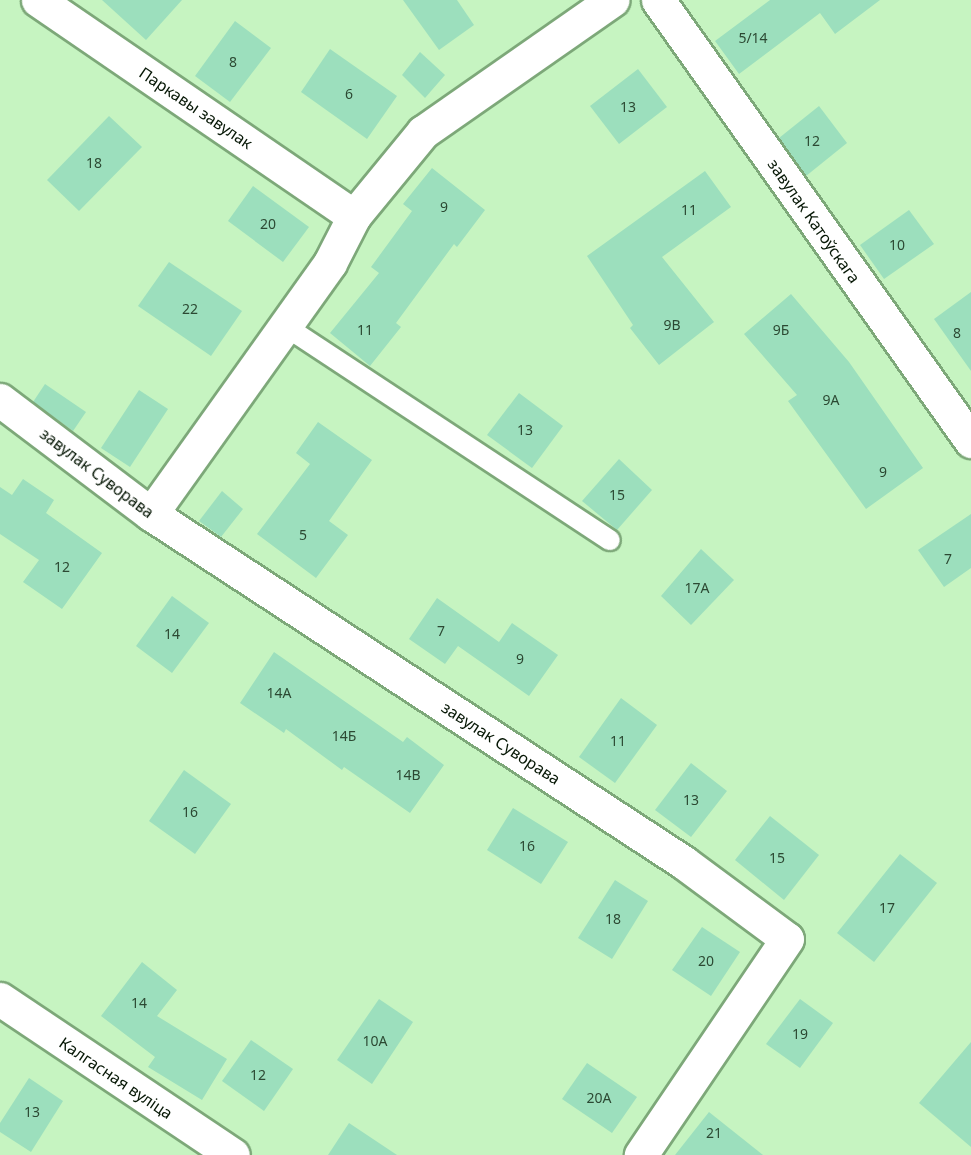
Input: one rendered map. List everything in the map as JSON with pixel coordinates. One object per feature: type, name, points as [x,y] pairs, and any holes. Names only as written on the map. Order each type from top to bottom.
[{"type":"street","name":"Паркавы завулак","points":[[38,0],[354,216]]},
{"type":"street","points":[[151,514],[330,263],[354,216],[423,132],[612,0]]},
{"type":"street","name":"завулак Катоўскага","points":[[658,0],[971,441]]},
{"type":"street","name":"завулак Суворава","points":[[0,399],[151,514],[683,862],[787,939],[641,1155]]},
{"type":"street","name":"Калгасная вуліца","points":[[0,999],[233,1155]]},
{"type":"lane","points":[[285,326],[610,540]]},
{"type":"building","points":[[102,0],[182,0],[146,40]]},
{"type":"building","points":[[403,0],[457,0],[474,25],[439,50]]},
{"type":"building","points":[[770,0],[880,0],[835,34],[820,13],[739,74],[715,41]]},
{"type":"building","points":[[235,21],[271,48],[230,102],[195,76]]},
{"type":"building","points":[[330,49],[397,96],[367,139],[301,92]]},
{"type":"building","points":[[420,52],[445,75],[425,98],[402,75]]},
{"type":"building","points":[[638,69],[667,107],[619,144],[590,106]]},
{"type":"building","points":[[819,106],[847,143],[806,176],[779,138]]},
{"type":"building","points":[[109,116],[142,147],[79,211],[47,180]]},
{"type":"building","points":[[432,168],[485,210],[457,247],[454,244],[396,323],[401,327],[370,366],[330,333],[379,273],[371,267],[412,211],[403,204]]},
{"type":"building","points":[[705,171],[731,207],[662,257],[714,322],[659,365],[630,328],[633,325],[587,256]]},
{"type":"building","points":[[253,186],[309,227],[283,262],[228,221]]},
{"type":"building","points":[[909,210],[934,244],[884,279],[860,245]]},
{"type":"building","points":[[169,262],[242,311],[211,356],[138,306]]},
{"type":"building","points":[[971,292],[971,371],[934,319]]},
{"type":"building","points":[[791,294],[849,362],[923,468],[866,509],[788,401],[797,395],[744,334]]},
{"type":"building","points":[[45,384],[86,412],[73,431],[33,402]]},
{"type":"building","points":[[139,390],[168,409],[130,467],[101,448]]},
{"type":"building","points":[[519,393],[563,426],[532,468],[487,435]]},
{"type":"building","points":[[318,422],[372,460],[329,521],[348,535],[316,578],[257,534],[310,464],[296,453]]},
{"type":"building","points":[[619,459],[652,490],[617,530],[582,501]]},
{"type":"building","points":[[23,479],[54,500],[46,513],[102,553],[62,609],[23,582],[39,560],[0,534],[0,487],[12,495]]},
{"type":"building","points":[[222,491],[243,509],[221,537],[199,521]]},
{"type":"building","points":[[971,514],[971,568],[944,587],[918,550]]},
{"type":"building","points":[[701,549],[734,580],[691,625],[661,596]]},
{"type":"building","points":[[172,596],[209,623],[172,673],[136,646]]},
{"type":"building","points":[[437,598],[499,642],[512,623],[558,655],[529,696],[458,646],[445,664],[409,639]]},
{"type":"building","points":[[274,652],[403,742],[407,737],[444,765],[410,813],[344,767],[342,770],[286,729],[284,733],[240,703]]},
{"type":"building","points":[[621,698],[657,725],[615,783],[579,757]]},
{"type":"building","points":[[691,763],[727,791],[691,837],[655,810]]},
{"type":"building","points":[[184,770],[231,804],[195,854],[149,821]]},
{"type":"building","points":[[513,808],[568,842],[541,884],[487,850]]},
{"type":"building","points":[[770,816],[819,855],[784,900],[735,860]]},
{"type":"building","points":[[900,854],[937,883],[874,962],[837,933]]},
{"type":"building","points":[[615,880],[648,901],[612,959],[578,938]]},
{"type":"building","points":[[702,927],[740,952],[711,996],[672,970]]},
{"type":"building","points":[[142,962],[177,990],[157,1016],[227,1059],[202,1100],[148,1067],[155,1057],[101,1016]]},
{"type":"building","points":[[379,999],[413,1022],[372,1084],[337,1060]]},
{"type":"building","points":[[800,999],[833,1023],[800,1068],[766,1044]]},
{"type":"building","points":[[251,1040],[293,1069],[264,1111],[222,1081]]},
{"type":"building","points":[[971,1042],[971,1147],[919,1103]]},
{"type":"building","points":[[587,1063],[637,1097],[612,1133],[562,1099]]},
{"type":"building","points":[[29,1078],[63,1101],[31,1152],[0,1132],[0,1123]]},
{"type":"building","points":[[709,1112],[763,1155],[675,1155]]},
{"type":"building","points":[[349,1123],[397,1155],[328,1155]]}]
